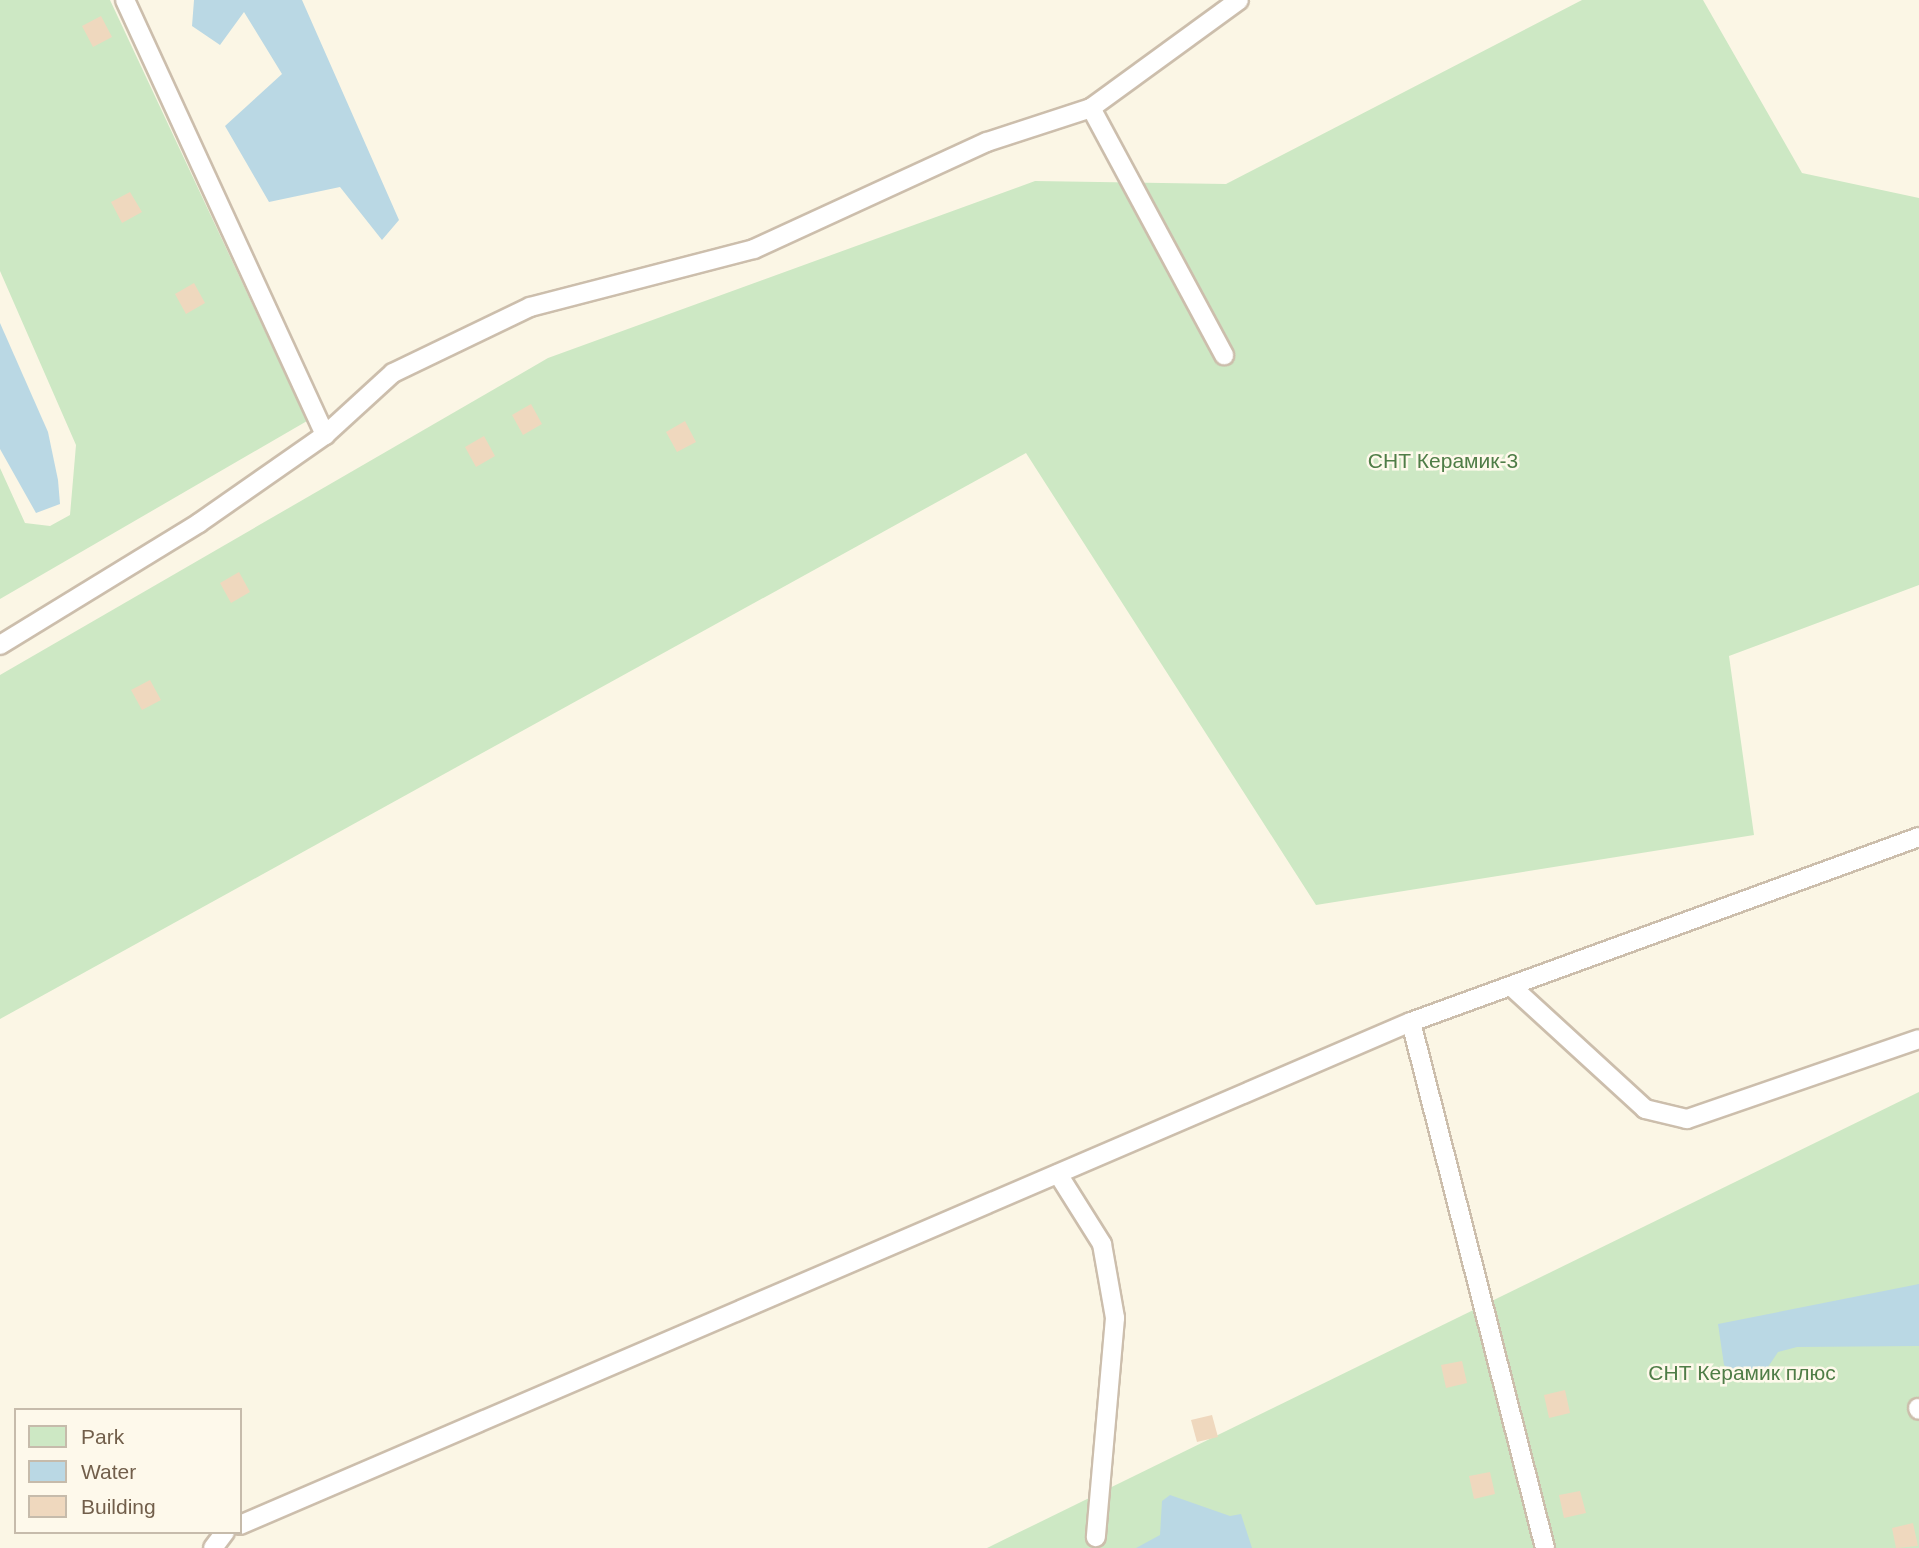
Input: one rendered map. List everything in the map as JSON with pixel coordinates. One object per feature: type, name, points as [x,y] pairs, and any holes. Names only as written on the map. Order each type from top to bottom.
[{"type":"lane","points":[[124,0],[325,435]]},
{"type":"lane","points":[[0,645],[199,523],[325,435],[393,373],[530,307],[754,249],[987,142],[1091,108],[1239,0]]},
{"type":"lane","points":[[1091,108],[1224,355]]},
{"type":"lane","points":[[242,1524],[1411,1022],[1919,837]]},
{"type":"lane","points":[[1511,986],[1645,1109],[1688,1119],[1919,1040]]},
{"type":"lane","points":[[1411,1022],[1545,1548]]},
{"type":"lane","points":[[1058,1174],[1102,1244],[1115,1318],[1096,1537]]},
{"type":"green space","points":[[0,0],[110,0],[307,421],[0,599],[0,468],[25,523],[50,526],[70,515],[76,445],[0,271]]},
{"type":"green space","name":"СНТ Керамик-3","points":[[1582,0],[1703,0],[1802,173],[1919,198],[1919,585],[1729,656],[1754,835],[1316,905],[1026,453],[0,1019],[0,675],[548,358],[1035,181],[1226,184]]},
{"type":"green space","name":"СНТ Керамик плюс","points":[[1919,1092],[1919,1548],[987,1548]]},
{"type":"water","points":[[194,0],[302,0],[399,220],[382,240],[340,187],[269,202],[225,126],[282,74],[244,12],[220,45],[192,26]]},
{"type":"water","points":[[0,323],[48,432],[58,480],[60,504],[36,513],[0,449]]},
{"type":"water","points":[[1919,1284],[1919,1346],[1797,1347],[1778,1352],[1762,1376],[1745,1382],[1724,1365],[1718,1324]]},
{"type":"water","points":[[1170,1495],[1230,1516],[1241,1514],[1252,1548],[1136,1548],[1160,1535],[1162,1501]]},
{"type":"building","points":[[101,16],[112,37],[93,47],[82,26]]},
{"type":"building","points":[[130,192],[142,212],[122,223],[111,202]]},
{"type":"building","points":[[194,283],[205,303],[186,314],[175,294]]},
{"type":"building","points":[[531,404],[542,424],[523,435],[512,415]]},
{"type":"building","points":[[685,421],[696,442],[677,452],[666,432]]},
{"type":"building","points":[[484,436],[495,456],[476,467],[465,447]]},
{"type":"building","points":[[239,572],[250,592],[231,603],[220,583]]},
{"type":"building","points":[[150,680],[161,700],[142,710],[131,690]]},
{"type":"building","points":[[1462,1361],[1467,1383],[1446,1388],[1441,1365]]},
{"type":"building","points":[[1565,1390],[1570,1413],[1549,1418],[1544,1395]]},
{"type":"building","points":[[1212,1415],[1218,1437],[1197,1442],[1191,1420]]},
{"type":"building","points":[[1490,1472],[1495,1494],[1474,1499],[1469,1476]]},
{"type":"building","points":[[1580,1491],[1586,1513],[1564,1518],[1559,1495]]},
{"type":"building","points":[[1913,1523],[1918,1546],[1896,1548],[1892,1528]]}]
